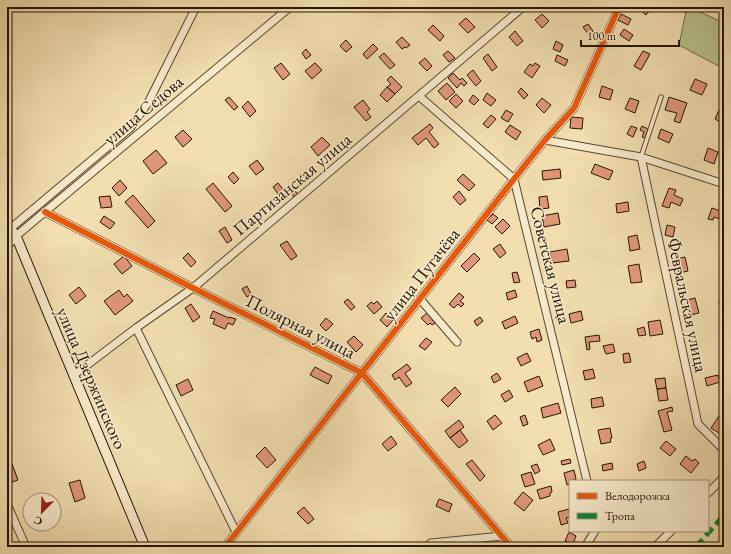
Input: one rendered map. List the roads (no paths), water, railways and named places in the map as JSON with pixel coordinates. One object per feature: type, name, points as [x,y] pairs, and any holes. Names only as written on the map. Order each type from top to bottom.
[{"type":"street","points":[[7,247],[11,229],[130,128],[148,103],[196,7]]},
{"type":"street","name":"улица Седова","points":[[11,229],[45,212],[290,7]]},
{"type":"street","name":"Партизанская улица","points":[[74,375],[136,328],[193,288],[523,7]]},
{"type":"street","name":"улица Пугачёва","points":[[225,547],[545,140],[574,108],[619,7]]},
{"type":"street","points":[[419,96],[514,179]]},
{"type":"street","points":[[545,140],[641,157],[724,184]]},
{"type":"street","name":"Февральская улица","points":[[641,157],[698,424],[724,450]]},
{"type":"street","name":"Советская улица","points":[[514,179],[587,480]]},
{"type":"street","name":"Полярная улица","points":[[45,212],[362,373],[511,547]]},
{"type":"street","name":"улица Дзержинского","points":[[11,229],[74,375],[145,547]]},
{"type":"street","points":[[420,299],[457,342]]},
{"type":"street","points":[[136,328],[236,532]]},
{"type":"street","points":[[709,492],[724,477]]},
{"type":"street","points":[[7,504],[26,547]]},
{"type":"street","points":[[585,547],[594,532]]},
{"type":"street","points":[[656,546],[670,532]]},
{"type":"street","points":[[426,547],[431,543],[502,536]]},
{"type":"lane","points":[[641,157],[661,97]]}]
